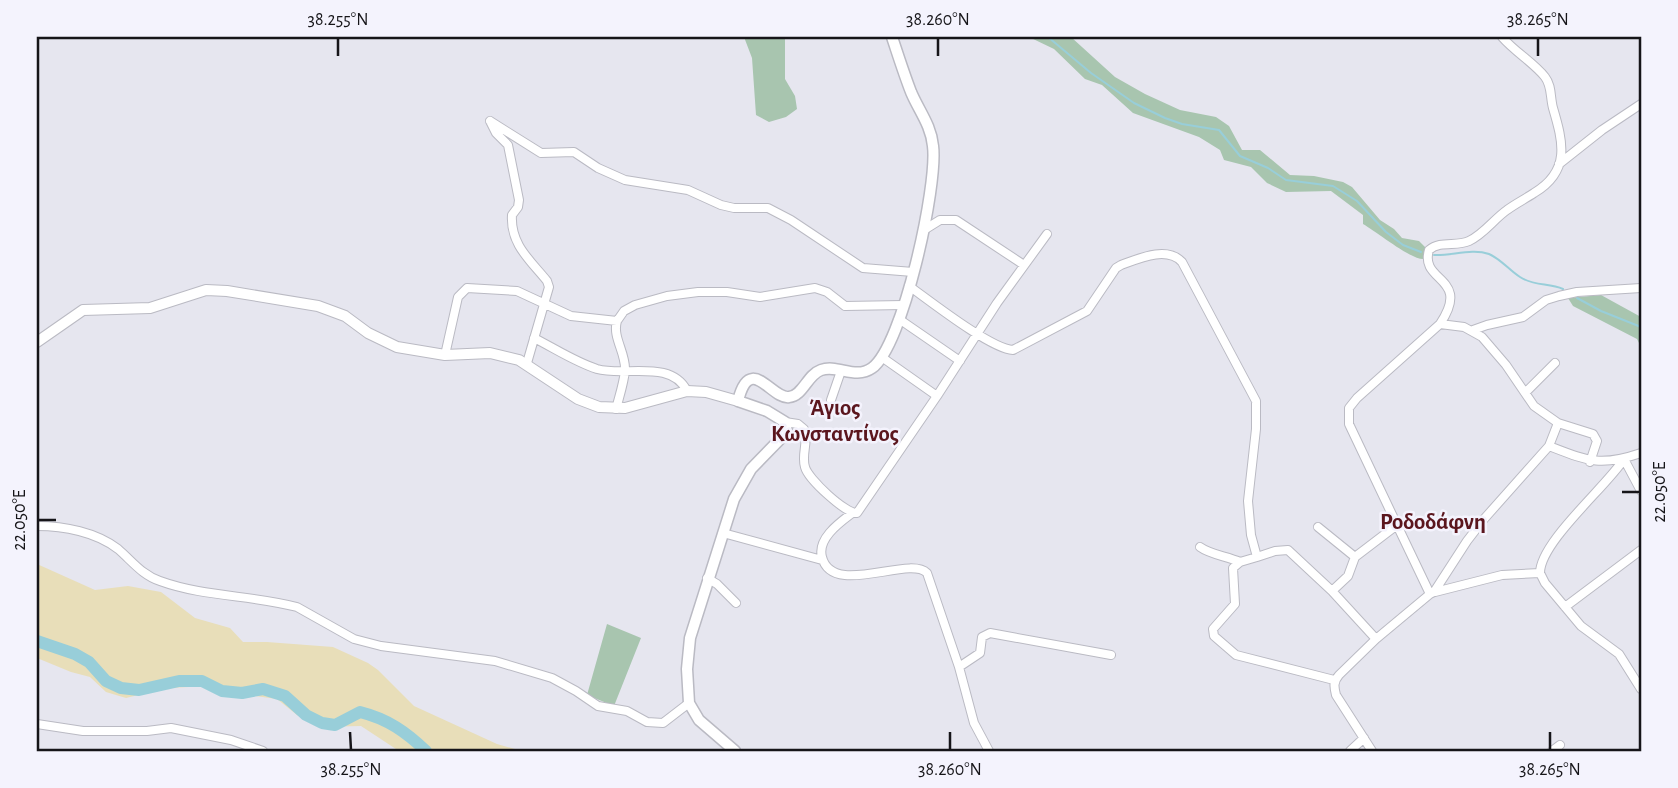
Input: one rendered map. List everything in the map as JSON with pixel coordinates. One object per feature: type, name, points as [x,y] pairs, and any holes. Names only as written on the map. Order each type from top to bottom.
[{"type":"main road","points":[[735,751],[699,720],[689,704],[687,668],[690,638],[707,578],[742,484],[759,460],[787,432],[785,422],[767,411],[738,401],[743,386],[751,380],[763,381],[788,398],[798,393],[816,372],[826,369],[864,373],[883,358],[899,320],[924,230],[933,180],[933,145],[930,130],[911,92],[892,37]]},
{"type":"street","points":[[1432,593],[1349,424],[1349,408],[1440,324],[1450,309],[1448,287],[1428,265],[1426,258],[1429,250],[1441,244],[1467,243],[1506,211],[1536,192],[1559,164],[1562,137],[1549,83],[1502,37]]},
{"type":"street","points":[[1559,164],[1612,122],[1641,104]]},
{"type":"street","points":[[527,363],[549,287],[519,247],[512,215],[519,200],[510,152],[490,121],[541,153],[573,152],[598,168],[625,180],[696,192],[721,205],[734,208],[768,208],[791,220],[863,268],[913,272]]},
{"type":"street","points":[[924,230],[940,220],[956,220],[1024,265]]},
{"type":"street","points":[[822,560],[824,540],[851,514],[862,510],[978,333],[1047,234]]},
{"type":"street","points":[[909,286],[1003,348],[1018,349],[1087,312],[1121,265],[1169,253],[1179,259],[1256,401],[1248,501],[1251,535],[1257,557]]},
{"type":"street","points":[[446,355],[458,297],[464,290],[471,288],[517,291],[579,318],[617,321]]},
{"type":"street","points":[[616,409],[625,371],[622,351],[615,334],[617,321],[624,311],[635,304],[698,292],[727,292],[760,297],[815,288],[827,292],[845,306],[903,305]]},
{"type":"street","points":[[1473,330],[1523,317],[1546,300],[1559,296],[1577,292],[1641,288]]},
{"type":"street","points":[[37,342],[83,310],[150,308],[199,292],[217,290],[318,306],[345,316],[385,343],[408,350],[446,355],[491,354],[527,363],[578,399],[599,407],[616,409],[687,391],[706,392],[738,401]]},
{"type":"street","points":[[899,320],[960,361]]},
{"type":"street","points":[[1440,324],[1473,330],[1506,365],[1539,411],[1558,423],[1593,434],[1596,437],[1590,461]]},
{"type":"street","points":[[534,338],[606,371],[638,370],[674,376],[683,382],[687,391]]},
{"type":"street","points":[[883,358],[937,396]]},
{"type":"street","points":[[1525,393],[1555,363]]},
{"type":"street","points":[[831,400],[841,371]]},
{"type":"street","points":[[785,422],[804,429],[807,472],[851,514]]},
{"type":"street","points":[[1334,680],[1376,639],[1432,593],[1475,530],[1549,446],[1558,423]]},
{"type":"street","points":[[1549,446],[1590,461],[1624,459],[1641,453]]},
{"type":"street","points":[[1624,459],[1641,491]]},
{"type":"street","points":[[1540,573],[1544,559],[1561,534],[1624,459]]},
{"type":"street","points":[[1332,591],[1348,576],[1355,557],[1397,525]]},
{"type":"street","points":[[37,526],[69,529],[97,538],[118,550],[148,577],[159,581],[194,590],[297,607],[337,631],[381,646],[477,657],[543,674],[564,683],[598,706],[627,711],[648,722],[663,723],[689,704]]},
{"type":"street","points":[[1318,527],[1355,557]]},
{"type":"street","points":[[723,533],[822,560],[839,573],[856,575],[886,573],[904,568],[923,569],[931,581],[974,723],[989,751]]},
{"type":"street","points":[[1200,547],[1240,562]]},
{"type":"street","points":[[1334,680],[1236,655],[1214,636],[1213,629],[1235,604],[1232,572],[1236,565],[1275,551],[1288,550],[1332,591],[1376,639]]},
{"type":"street","points":[[1565,607],[1641,550]]},
{"type":"street","points":[[1432,593],[1502,575],[1540,573]]},
{"type":"street","points":[[1540,573],[1581,626],[1619,654],[1641,689]]},
{"type":"street","points":[[707,578],[736,603]]},
{"type":"street","points":[[959,667],[980,653],[982,637],[990,633],[1111,655]]},
{"type":"street","points":[[1334,680],[1336,695],[1372,751]]},
{"type":"street","points":[[37,724],[83,731],[147,731],[171,728],[231,740],[263,751]]},
{"type":"street","points":[[1350,751],[1364,738]]},
{"type":"street","points":[[1552,751],[1560,745]]},
{"type":"green space","points":[[744,37],[785,37],[785,79],[795,96],[797,109],[786,117],[769,122],[756,115],[752,58]]},
{"type":"green space","points":[[1029,37],[1071,37],[1115,77],[1145,94],[1180,110],[1216,117],[1229,126],[1242,150],[1260,150],[1290,175],[1314,176],[1343,182],[1352,187],[1380,220],[1402,238],[1419,241],[1426,248],[1423,259],[1402,250],[1363,224],[1363,215],[1331,191],[1286,192],[1267,183],[1251,167],[1224,160],[1220,150],[1199,137],[1133,113],[1102,85],[1085,79],[1054,49]]},
{"type":"green space","points":[[1601,295],[1641,317],[1641,347],[1637,339],[1573,306],[1568,298]]},
{"type":"green space","points":[[607,624],[641,638],[614,706],[587,695]]},
{"type":"sand","points":[[37,564],[95,590],[128,586],[161,592],[195,618],[230,628],[243,642],[333,647],[378,670],[414,706],[497,744],[522,751],[399,751],[361,726],[320,727],[297,715],[277,699],[255,696],[233,698],[203,687],[167,688],[126,698],[106,692],[90,677],[37,658]]},
{"type":"waterway","points":[[1048,37],[1091,73],[1134,103],[1182,124],[1219,130],[1240,156],[1268,168],[1286,180],[1333,186],[1357,201],[1386,232],[1403,245],[1421,252]]},
{"type":"waterway","points":[[1434,255],[1482,252],[1498,259],[1525,280],[1563,289]]},
{"type":"waterway","points":[[1577,298],[1641,327]]},
{"type":"waterway","points":[[37,641],[75,654],[89,662],[106,681],[121,688],[139,690],[179,681],[202,681],[222,691],[242,693],[263,689],[285,696],[306,715],[322,723],[335,725],[360,712],[379,718],[404,732],[426,751]]},
{"type":"district","name":"Άγιος Κωνσταντίνος","points":[[835,421]]},
{"type":"district","name":"Ροδοδάφνη","points":[[1433,522]]}]
